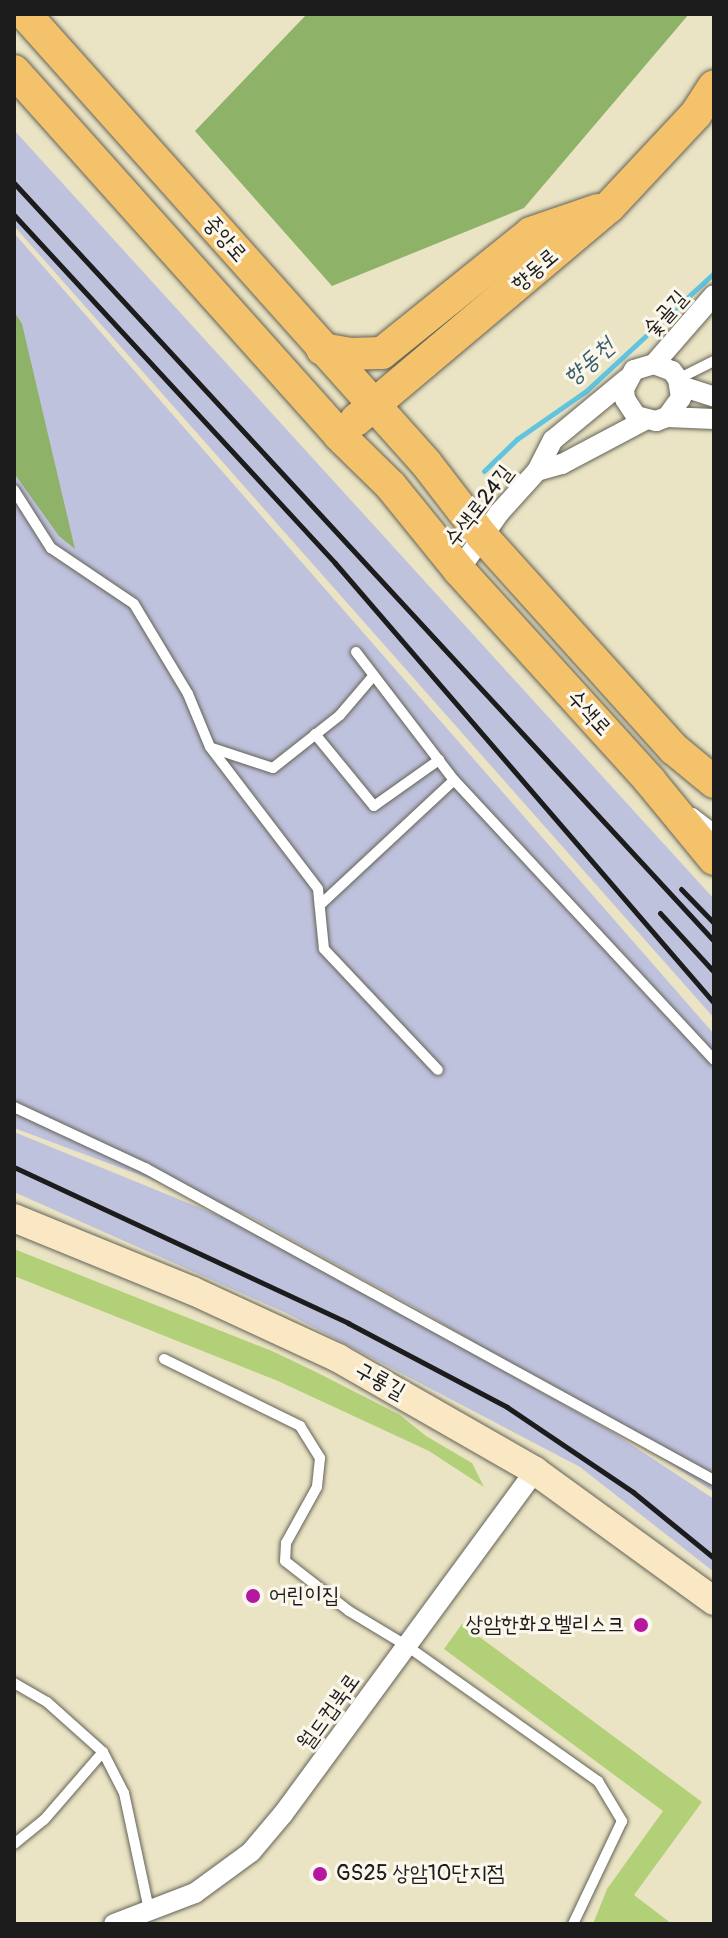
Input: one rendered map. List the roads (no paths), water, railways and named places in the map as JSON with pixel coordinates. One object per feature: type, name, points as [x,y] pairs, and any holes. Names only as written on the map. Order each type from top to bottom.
[{"type":"main road","name":"중앙로","points":[[25,14],[426,463],[483,537]]},
{"type":"main road","points":[[14,71],[339,435],[391,486],[459,570]]},
{"type":"main road","name":"향동로","points":[[339,435],[609,207],[696,114],[714,86]]},
{"type":"main road","points":[[322,349],[350,354],[382,353],[531,233],[609,207]]},
{"type":"main road","name":"수색로","points":[[483,537],[674,749],[714,782]]},
{"type":"main road","name":"수색로","points":[[459,570],[650,781],[714,859]]},
{"type":"main road","name":"구룡길","points":[[14,1218],[193,1291],[338,1358],[535,1471],[714,1601]]},
{"type":"street","name":"숯골길","points":[[654,364],[714,295]]},
{"type":"street","name":"수색로24길","points":[[459,570],[517,489],[537,471],[553,440],[634,370],[654,364]]},
{"type":"street","points":[[654,364],[672,371],[680,383],[681,398],[667,417]]},
{"type":"street","points":[[627,379],[625,399],[629,408],[645,420]]},
{"type":"street","points":[[680,383],[714,397]]},
{"type":"street","name":"수색로24길","points":[[537,471],[562,464],[645,420],[667,417],[714,419]]},
{"type":"street","name":"월드컵북로","points":[[114,1924],[195,1893],[251,1852],[535,1471]]},
{"type":"lane","points":[[680,383],[714,361]]},
{"type":"lane","points":[[14,490],[51,548],[134,604],[188,694],[210,747],[318,889],[324,949],[438,1070]]},
{"type":"lane","points":[[356,652],[454,780],[714,1060]]},
{"type":"lane","points":[[210,747],[273,768],[340,715],[374,675]]},
{"type":"lane","points":[[315,734],[374,806],[439,760]]},
{"type":"lane","points":[[320,905],[454,780]]},
{"type":"lane","points":[[650,781],[714,829]]},
{"type":"lane","points":[[14,1107],[145,1168],[714,1480]]},
{"type":"lane","points":[[164,1359],[300,1426],[320,1458],[317,1487],[286,1543],[285,1561],[349,1611],[407,1646],[598,1781],[622,1821],[573,1924]]},
{"type":"lane","points":[[14,1683],[47,1702],[103,1752],[124,1793],[150,1912]]},
{"type":"lane","points":[[14,1844],[44,1820],[103,1752]]},
{"type":"waterway","name":"향동천","points":[[484,471],[517,439],[586,391],[714,273]]},
{"type":"railway","points":[[14,183],[714,941]]},
{"type":"railway","points":[[14,215],[335,563],[714,1003]]},
{"type":"railway","points":[[681,889],[714,923]]},
{"type":"railway","points":[[660,913],[714,972]]},
{"type":"railway","points":[[14,1167],[348,1323],[507,1407],[633,1492],[714,1558]]},
{"type":"place","name":"어린이집","points":[[253,1596]]},
{"type":"place","name":"상암한화오벨리스크","points":[[641,1625]]},
{"type":"place","name":"GS25 상암10단지점","points":[[320,1874]]}]
